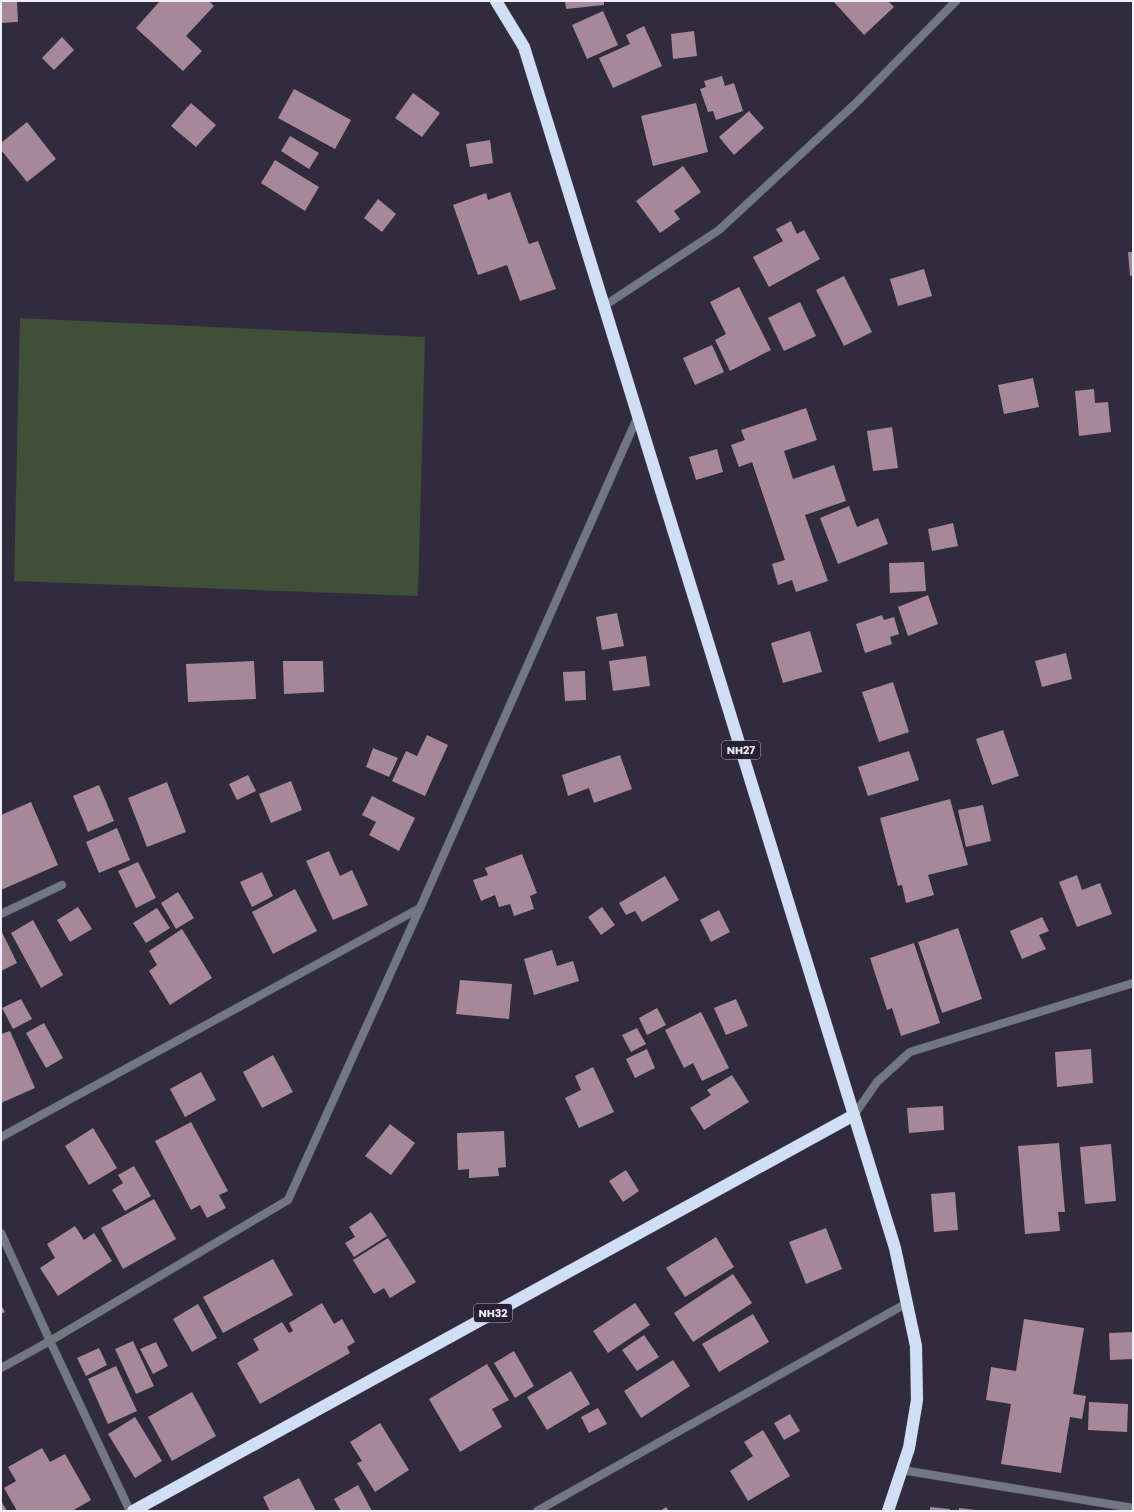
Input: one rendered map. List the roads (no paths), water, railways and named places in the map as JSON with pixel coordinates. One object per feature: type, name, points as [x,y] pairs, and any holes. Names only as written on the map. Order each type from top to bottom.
[{"type":"highway","name":"NH27","points":[[496,1],[524,47],[895,1248],[916,1346],[917,1400],[909,1448],[888,1511]]},
{"type":"highway","name":"NH32","points":[[132,1511],[854,1115]]},
{"type":"street","points":[[604,306],[719,230],[856,104],[956,1]]},
{"type":"street","points":[[1,1368],[50,1341],[288,1200],[420,908],[638,416]]},
{"type":"street","points":[[1,914],[62,885]]},
{"type":"street","points":[[1,1137],[420,908]]},
{"type":"street","points":[[854,1115],[877,1082],[910,1052],[1133,983]]},
{"type":"street","points":[[1,1233],[50,1341],[132,1511]]},
{"type":"street","points":[[537,1511],[907,1303]]},
{"type":"street","points":[[902,1470],[1133,1508]]}]
